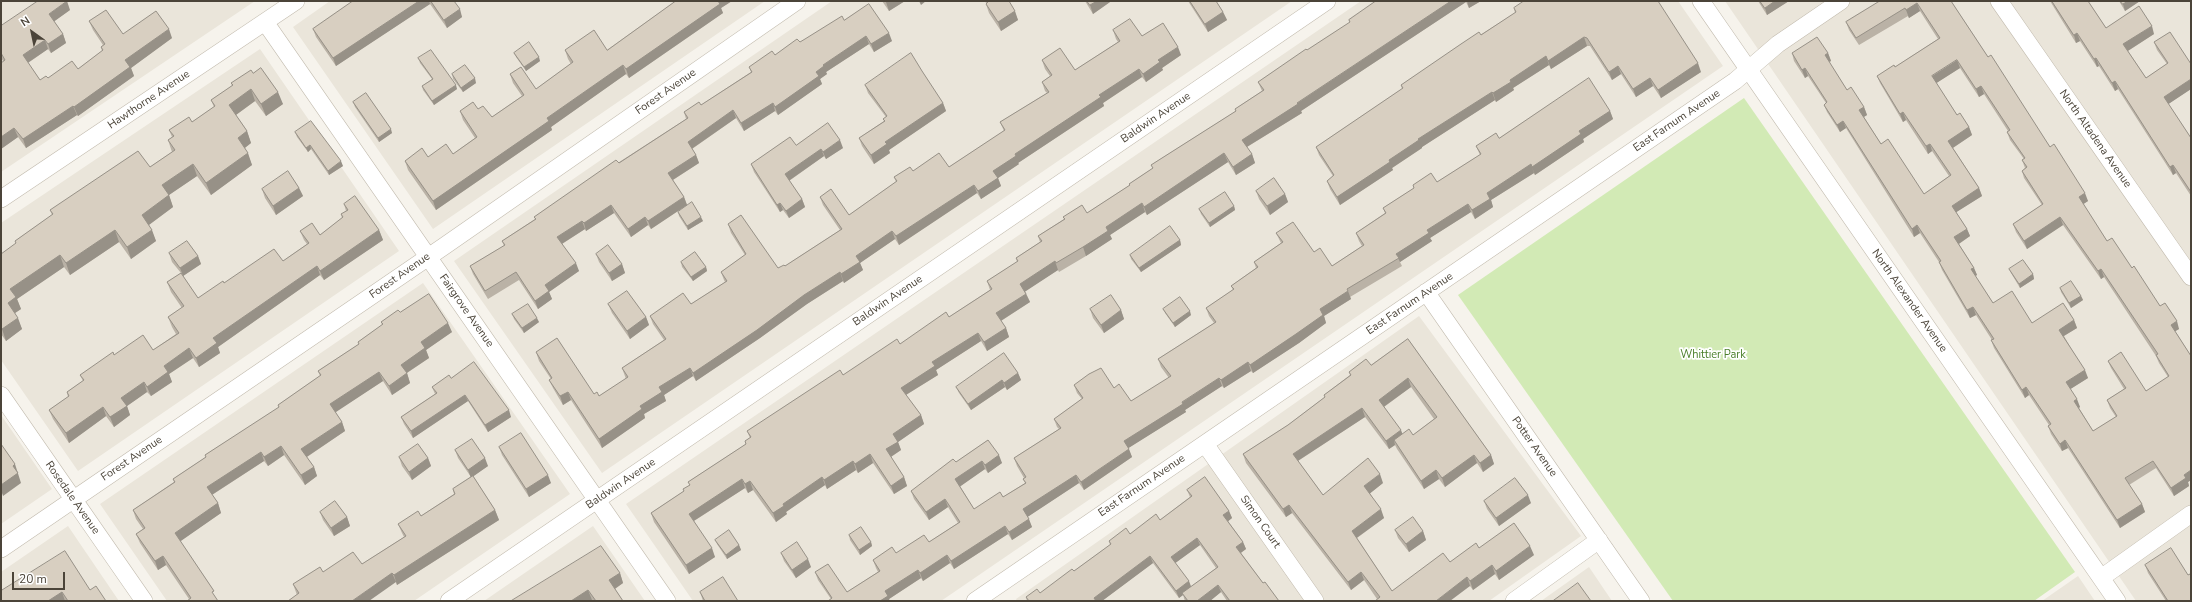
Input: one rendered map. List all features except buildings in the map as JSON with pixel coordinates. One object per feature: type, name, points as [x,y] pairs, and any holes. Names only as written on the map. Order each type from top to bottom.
[{"type":"street","name":"Hawthorne Avenue","points":[[1,199],[296,1]]},
{"type":"street","name":"Forest Avenue","points":[[1,549],[797,1]]},
{"type":"street","name":"Baldwin Avenue","points":[[449,601],[1327,1]]},
{"type":"street","name":"North Alexander Avenue","points":[[1701,1],[2117,601]]},
{"type":"street","name":"East Farnum Avenue","points":[[983,599],[1205,444],[1736,81],[1778,44],[1841,1]]},
{"type":"street","name":"North Altadena Avenue","points":[[1999,1],[2191,278]]},
{"type":"street","name":"Fairgrove Avenue","points":[[265,22],[667,601]]},
{"type":"street","name":"Potter Avenue","points":[[1426,292],[1641,601]]},
{"type":"street","name":"Rosedale Avenue","points":[[1,395],[144,601]]},
{"type":"street","name":"Simon Court","points":[[1205,444],[1315,601]]},
{"type":"street","points":[[2101,578],[2191,514]]},
{"type":"street","points":[[1514,601],[1599,540]]},
{"type":"shaded area","points":[[1,1],[255,1],[1,172]]},
{"type":"shaded area","points":[[330,1],[765,1],[433,229],[293,27]]},
{"type":"shaded area","points":[[832,1],[1292,1],[602,473],[454,261]]},
{"type":"shaded area","points":[[1361,1],[1678,1],[1723,66],[941,601],[693,601],[626,504]]},
{"type":"shaded area","points":[[1725,1],[2191,1],[2191,601],[2136,601]]},
{"type":"shaded area","points":[[260,49],[399,251],[78,471],[1,360],[1,223]]},
{"type":"shaded area","points":[[423,283],[570,494],[414,601],[167,601],[100,504]]},
{"type":"shaded area","points":[[1419,316],[1581,536],[1489,601],[1017,601],[1016,599]]},
{"type":"shaded area","points":[[1,415],[52,489],[1,524]]},
{"type":"shaded area","points":[[68,526],[119,601],[1,601],[1,572]]},
{"type":"shaded area","points":[[593,526],[645,601],[484,601]]},
{"type":"shaded area","points":[[1589,567],[1612,601],[1541,601]]},
{"type":"shaded area","points":[[2078,576],[2095,601],[2042,601]]},
{"type":"green space","name":"Whittier Park","points":[[1744,98],[2075,572],[2034,601],[1673,601],[1458,295]]}]
